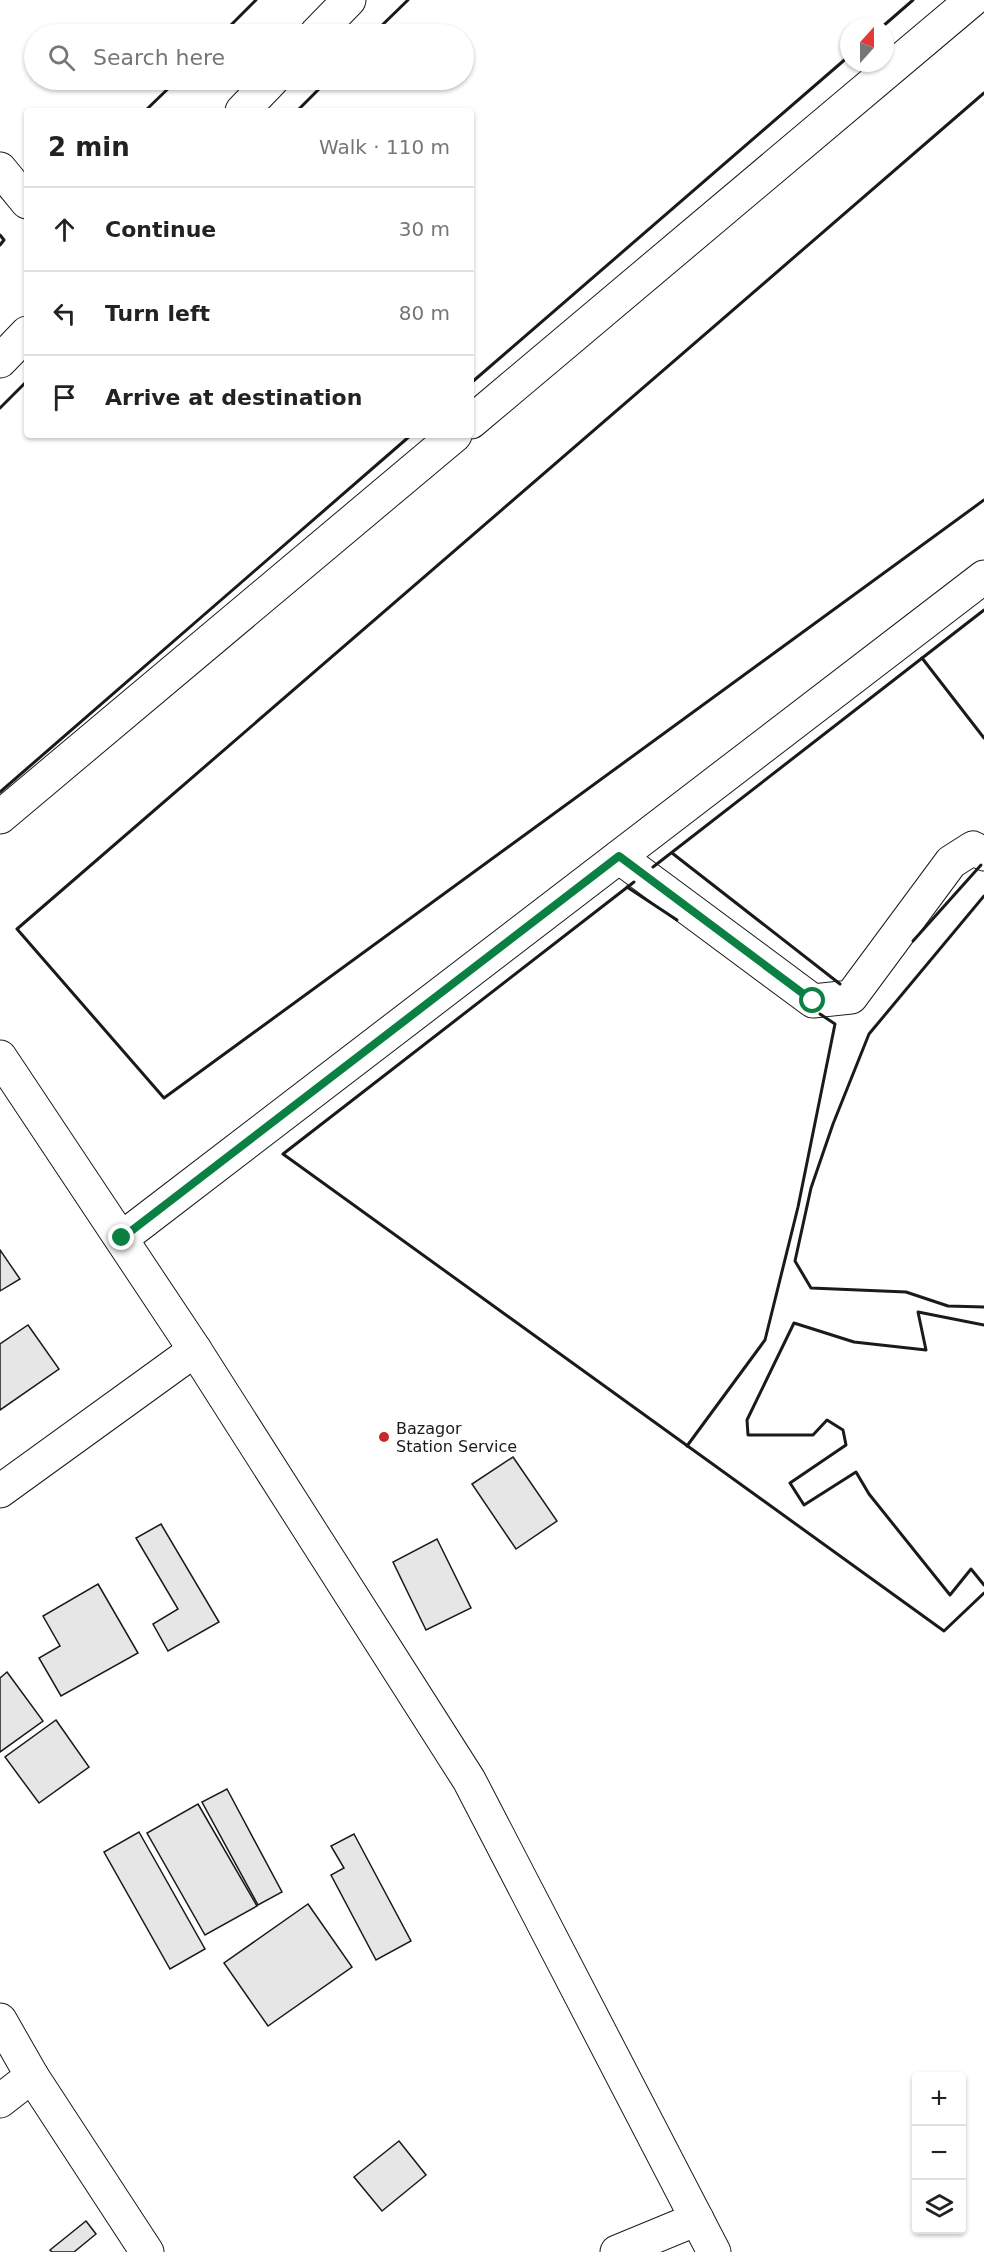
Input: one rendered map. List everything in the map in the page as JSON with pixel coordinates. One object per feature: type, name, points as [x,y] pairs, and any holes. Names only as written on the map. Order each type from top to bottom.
[{"type":"main road","points":[[326,24],[349,0]]},
{"type":"main road","points":[[474,419],[972,0]]},
{"type":"main road","points":[[245,108],[262,90]]},
{"type":"main road","points":[[0,169],[24,198]]},
{"type":"main road","points":[[0,361],[24,336]]},
{"type":"main road","points":[[0,818],[451,438]]},
{"type":"main road","points":[[122,1238],[984,577]]},
{"type":"main road","points":[[619,856],[813,1001],[850,997],[951,862],[973,848],[984,854]]},
{"type":"main road","points":[[0,1057],[195,1350],[470,1780],[714,2252]]},
{"type":"main road","points":[[0,1491],[195,1350]]},
{"type":"main road","points":[[0,2020],[32,2076],[147,2252]]},
{"type":"main road","points":[[0,2101],[32,2076]]},
{"type":"main road","points":[[617,2252],[697,2219]]},
{"type":"building","points":[[0,1250],[20,1279],[0,1291]]},
{"type":"building","points":[[28,1325],[59,1369],[0,1410],[0,1344]]},
{"type":"building","points":[[513,1457],[557,1521],[516,1549],[472,1484]]},
{"type":"building","points":[[161,1524],[219,1622],[168,1651],[153,1624],[178,1609],[136,1538]]},
{"type":"building","points":[[437,1539],[471,1608],[426,1630],[393,1562]]},
{"type":"building","points":[[98,1584],[138,1653],[61,1696],[39,1658],[60,1646],[43,1616]]},
{"type":"building","points":[[7,1672],[43,1721],[0,1752],[0,1678]]},
{"type":"building","points":[[56,1720],[89,1767],[39,1803],[5,1757]]},
{"type":"building","points":[[227,1789],[282,1892],[258,1905],[202,1802]]},
{"type":"building","points":[[198,1804],[257,1906],[205,1935],[147,1833]]},
{"type":"building","points":[[139,1832],[205,1949],[170,1969],[104,1852]]},
{"type":"building","points":[[354,1834],[411,1941],[376,1960],[331,1875],[344,1868],[331,1846]]},
{"type":"building","points":[[308,1904],[352,1967],[268,2026],[224,1963]]},
{"type":"building","points":[[399,2141],[426,2175],[382,2211],[354,2177]]},
{"type":"building","points":[[86,2221],[96,2234],[74,2252],[52,2252],[50,2250]]},
{"type":"wall","points":[[232,24],[256,0]]},
{"type":"wall","points":[[383,24],[408,0]]},
{"type":"wall","points":[[892,18],[913,0]]},
{"type":"wall","points":[[474,380],[840,64]]},
{"type":"wall","points":[[148,108],[167,90]]},
{"type":"wall","points":[[300,108],[318,90]]},
{"type":"wall","points":[[984,93],[17,929],[164,1098],[984,500]]},
{"type":"wall","points":[[0,235],[4,240],[0,245]]},
{"type":"wall","points":[[0,408],[24,384]]},
{"type":"wall","points":[[0,792],[408,438]]},
{"type":"wall","points":[[653,867],[984,610]]},
{"type":"wall","points":[[922,658],[984,738]]},
{"type":"wall","points":[[672,853],[840,984]]},
{"type":"wall","points":[[913,941],[981,865]]},
{"type":"wall","points":[[634,882],[283,1154],[944,1631],[984,1593]]},
{"type":"wall","points":[[627,887],[677,920]]},
{"type":"wall","points":[[984,896],[869,1034],[833,1124],[811,1188],[795,1261],[811,1288],[906,1292],[948,1306],[984,1307]]},
{"type":"wall","points":[[687,1446],[765,1340],[798,1207],[835,1024],[820,1014]]},
{"type":"wall","points":[[984,1325],[918,1312],[926,1350],[854,1342],[794,1323],[747,1420],[748,1435],[813,1435],[827,1420],[843,1430],[846,1445],[790,1483],[804,1505],[856,1472],[869,1494],[950,1595],[971,1569],[984,1585]]},
{"type":"place","name":"Bazagor Station Service","points":[[384,1437]]},
{"type":"route","points":[[122,1238],[619,856],[813,1001]]}]
